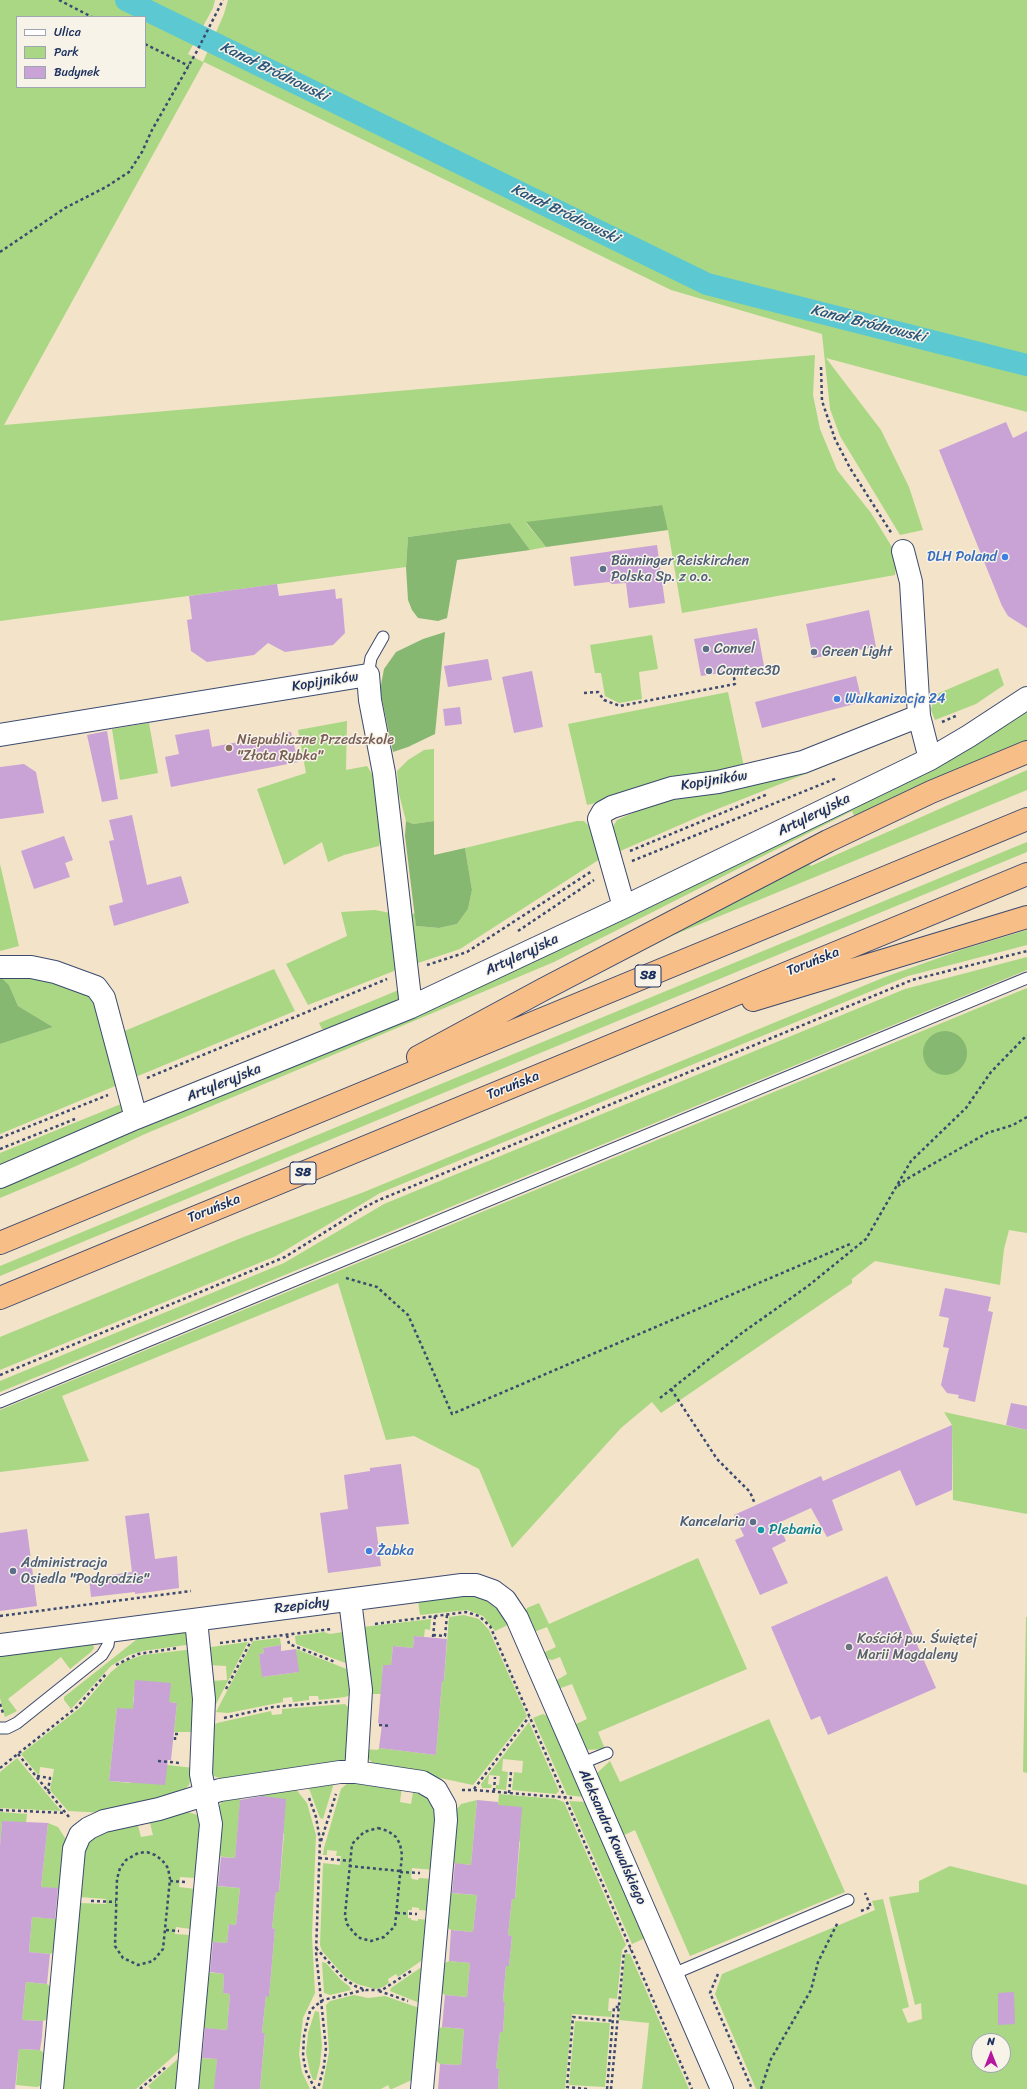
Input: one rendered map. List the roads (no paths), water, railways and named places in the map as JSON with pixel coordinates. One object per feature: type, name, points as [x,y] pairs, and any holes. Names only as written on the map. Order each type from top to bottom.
[{"type":"highway","points":[[269,1132],[362,1087],[551,985],[828,841],[931,792],[1027,752]]},
{"type":"highway","name":"S8","points":[[0,1243],[1027,819]]},
{"type":"highway","name":"Toruńska","points":[[0,1298],[1027,874]]},
{"type":"highway","points":[[607,1047],[704,1015],[1027,917]]},
{"type":"street","points":[[903,551],[911,582],[921,723],[930,758]]},
{"type":"street","name":"Kopijników","points":[[0,736],[368,675],[370,700],[384,774],[411,1007]]},
{"type":"street","name":"Artyleryjska","points":[[0,1177],[136,1118],[411,1007],[624,908],[930,758],[969,736],[1027,698]]},
{"type":"street","name":"Kopijników","points":[[624,908],[599,819],[603,812],[612,806],[672,788],[718,782],[803,762],[921,723]]},
{"type":"street","points":[[0,967],[31,966],[55,972],[96,987],[104,998],[136,1118]]},
{"type":"street","name":"Rzepichy","points":[[0,1645],[467,1585],[481,1586],[493,1592]]},
{"type":"street","name":"Aleksandra Kowalskiego","points":[[493,1592],[505,1600],[517,1618],[722,2089]]},
{"type":"street","points":[[349,1772],[361,1700],[360,1672],[350,1600]]},
{"type":"street","points":[[187,2089],[211,1824],[204,1794],[201,1766],[204,1722],[204,1686],[196,1620]]},
{"type":"street","points":[[52,2089],[74,1848],[77,1838],[82,1833],[104,1821],[148,1812],[225,1788],[291,1778],[349,1772],[422,1782],[433,1787],[441,1797],[445,1806],[446,1820],[422,2089]]},
{"type":"lane","points":[[368,675],[371,658],[382,637]]},
{"type":"lane","points":[[0,1402],[1027,978]]},
{"type":"lane","points":[[0,1728],[7,1728],[17,1723],[102,1655],[108,1645],[110,1631]]},
{"type":"lane","points":[[580,1764],[607,1753]]},
{"type":"lane","points":[[673,1974],[848,1900]]},
{"type":"waterway","name":"Kanał Bródnowski","points":[[126,0],[707,284],[1027,365]]},
{"type":"place","name":"DLH Poland","points":[[1005,557]]},
{"type":"place","name":"Bänninger Reiskirchen Polska Sp. z o.o.","points":[[603,569]]},
{"type":"place","name":"Convel","points":[[706,649]]},
{"type":"place","name":"Green Light","points":[[814,652]]},
{"type":"place","name":"Comtec3D","points":[[709,671]]},
{"type":"place","name":"Wulkanizacja 24","points":[[837,699]]},
{"type":"place","name":"Niepubliczne Przedszkole \"Złota Rybka\"","points":[[229,748]]},
{"type":"place","name":"Kancelaria","points":[[753,1522]]},
{"type":"place","name":"Plebania","points":[[761,1530]]},
{"type":"place","name":"Żabka","points":[[369,1551]]},
{"type":"place","name":"Administracja Osiedla \"Podgrodzie\"","points":[[13,1571]]},
{"type":"place","name":"Kościół pw. Świętej Marii Magdaleny","points":[[849,1647]]}]
